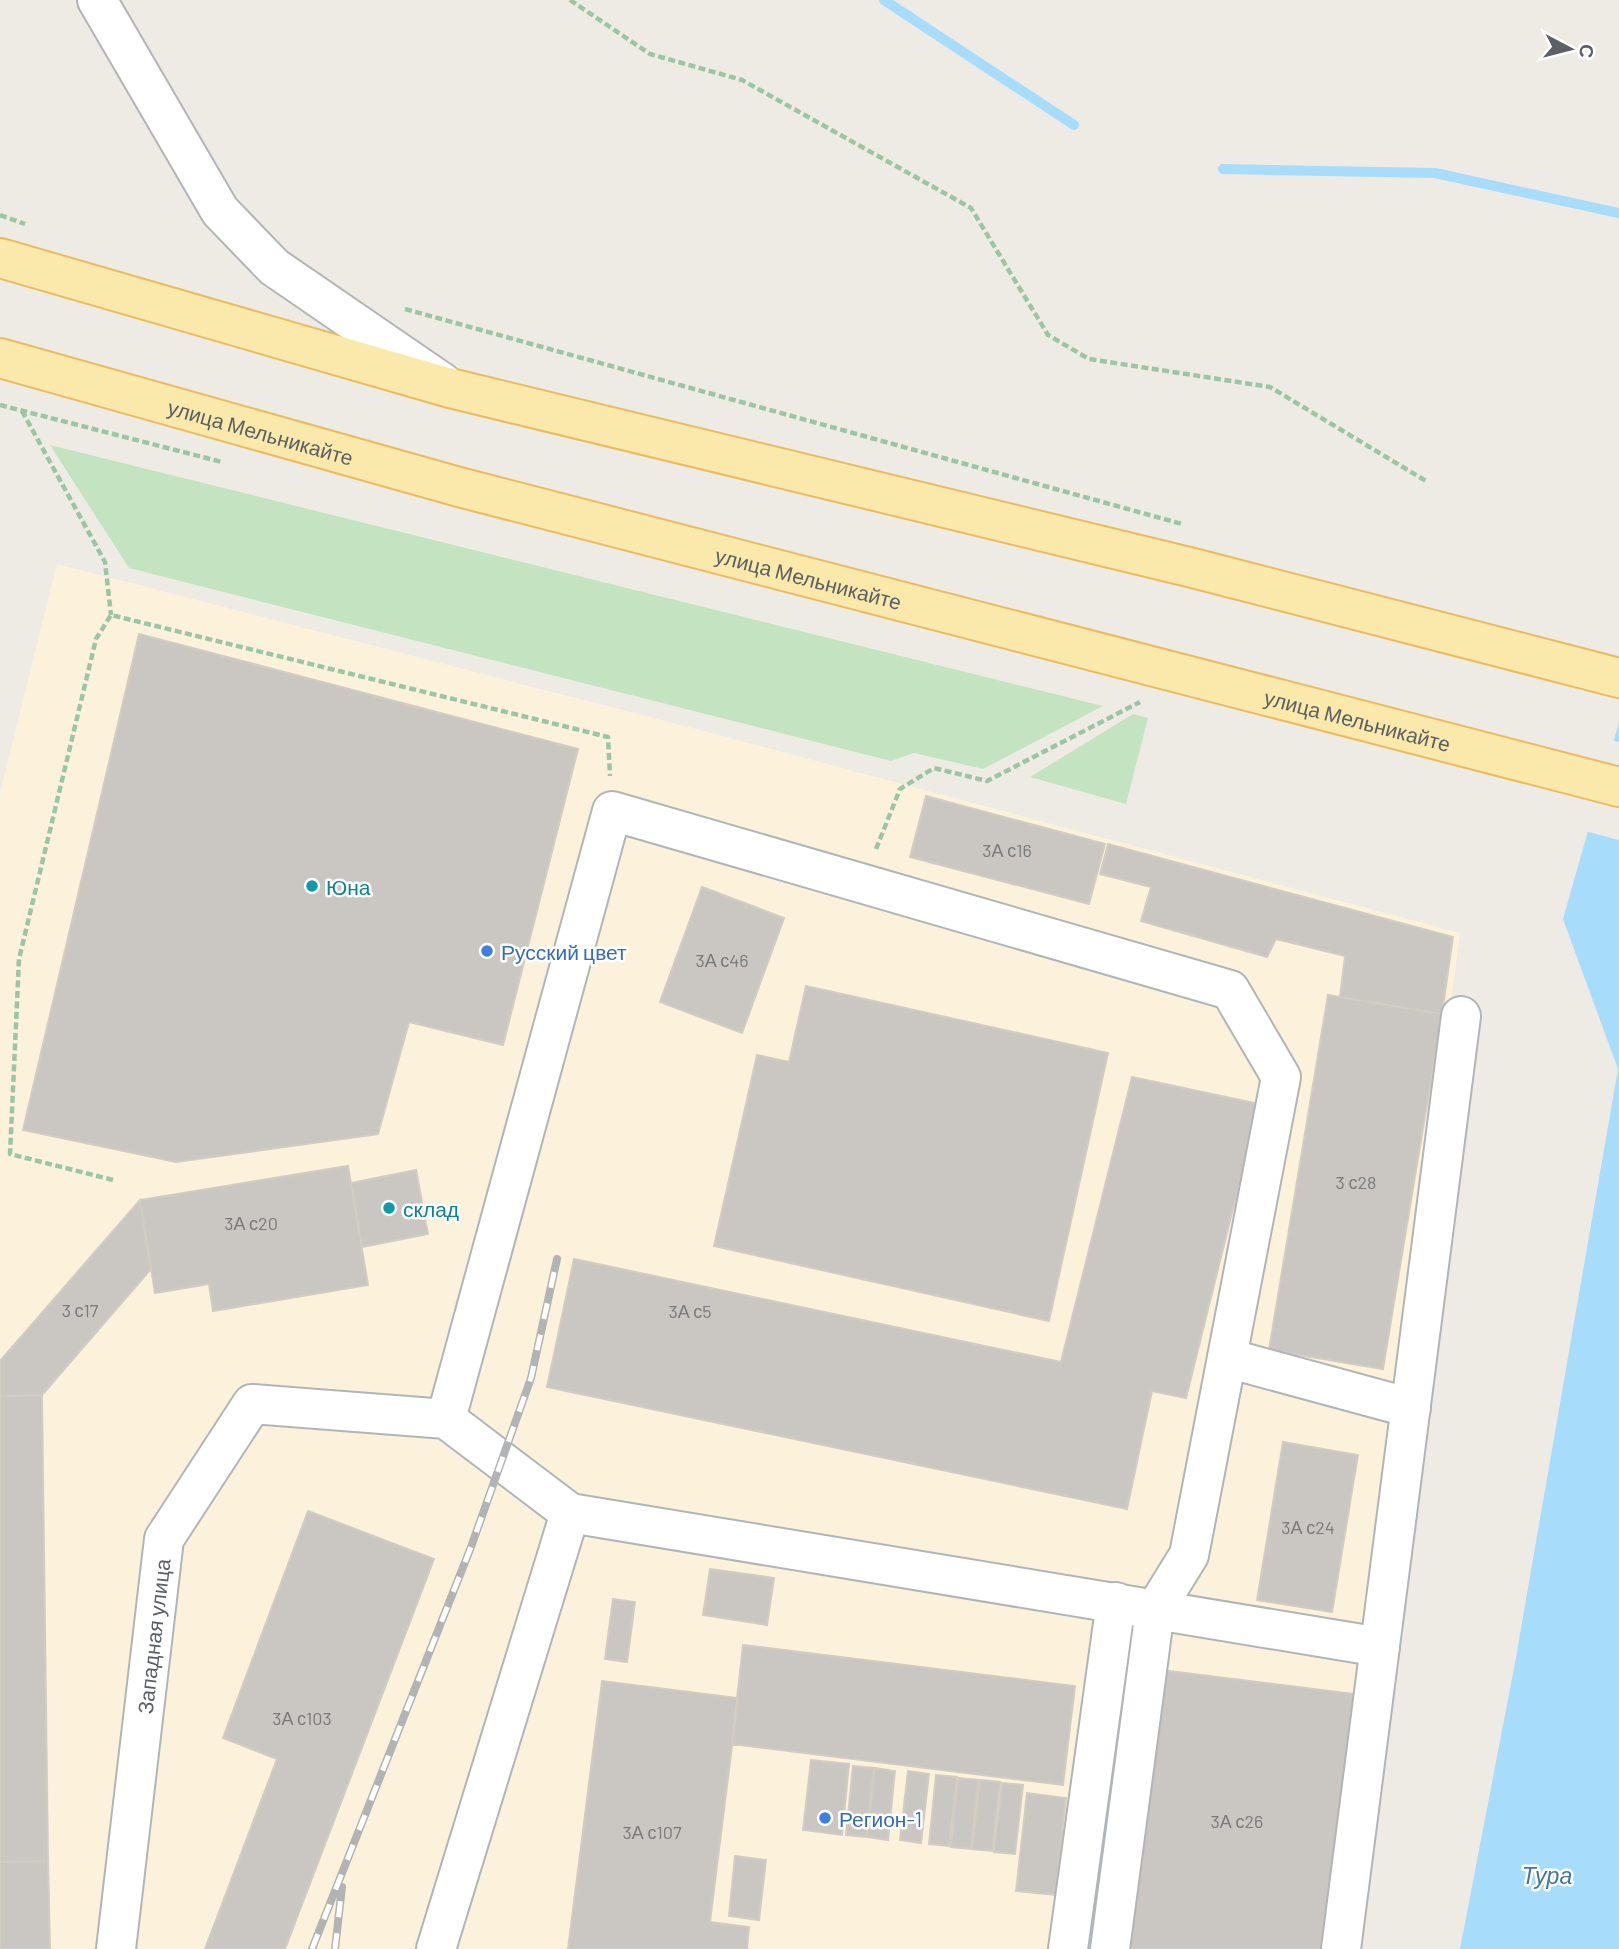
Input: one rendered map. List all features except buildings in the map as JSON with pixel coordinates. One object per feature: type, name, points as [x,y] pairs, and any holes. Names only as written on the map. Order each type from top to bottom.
[{"type":"main road","points":[[5,260],[450,388],[1194,568],[1619,678]]},
{"type":"main road","name":"улица Мельникайте","points":[[5,361],[1156,685],[1619,788]]},
{"type":"street","points":[[97,0],[220,211],[274,267],[450,388]]},
{"type":"street","points":[[1110,1949],[1155,1610],[1189,1555],[1281,1077],[1230,990],[612,811],[446,1419],[570,1513],[1116,1602],[1155,1610],[1380,1647]]},
{"type":"street","points":[[1341,1949],[1461,1016]]},
{"type":"street","points":[[1227,1358],[1411,1408]]},
{"type":"street","name":"Западная улица","points":[[116,1949],[164,1539],[252,1404],[446,1419]]},
{"type":"street","points":[[436,1949],[570,1513]]},
{"type":"street","points":[[1068,1949],[1116,1602]]},
{"type":"path","points":[[570,0],[650,54],[742,80],[971,208],[1048,335],[1089,359],[1270,387],[1426,481]]},
{"type":"path","points":[[405,309],[1190,527]]},
{"type":"path","points":[[0,405],[21,410],[105,562],[111,615],[96,639],[19,959],[10,1154],[113,1180]]},
{"type":"path","points":[[111,615],[608,737],[612,811]]},
{"type":"path","points":[[862,883],[900,789],[934,768],[987,781],[1156,685]]},
{"type":"shaded area","points":[[57,564],[700,730],[1460,933],[1328,1949],[0,1949],[0,793]]},
{"type":"green space","points":[[50,445],[1103,706],[983,769],[914,753],[891,761],[129,568]]},
{"type":"green space","points":[[1133,714],[1148,718],[1126,804],[1030,777]]},
{"type":"water","name":"Тура","points":[[1619,722],[1619,1949],[1460,1949],[1515,1663],[1618,1069],[1563,919]]},
{"type":"pier","points":[[1610,740],[1619,742],[1619,840],[1585,831]]},
{"type":"waterway","points":[[884,0],[1074,125]]},
{"type":"waterway","points":[[1223,169],[1435,173],[1619,213]]},
{"type":"railway","points":[[312,1949],[471,1547],[531,1378],[557,1259]]},
{"type":"railway","points":[[335,1949],[342,1887]]},
{"type":"place","name":"Юна","points":[[312,886]]},
{"type":"place","name":"Русский цвет","points":[[487,951]]},
{"type":"place","name":"склад","points":[[389,1208]]},
{"type":"place","name":"Регион-1","points":[[825,1818]]}]
